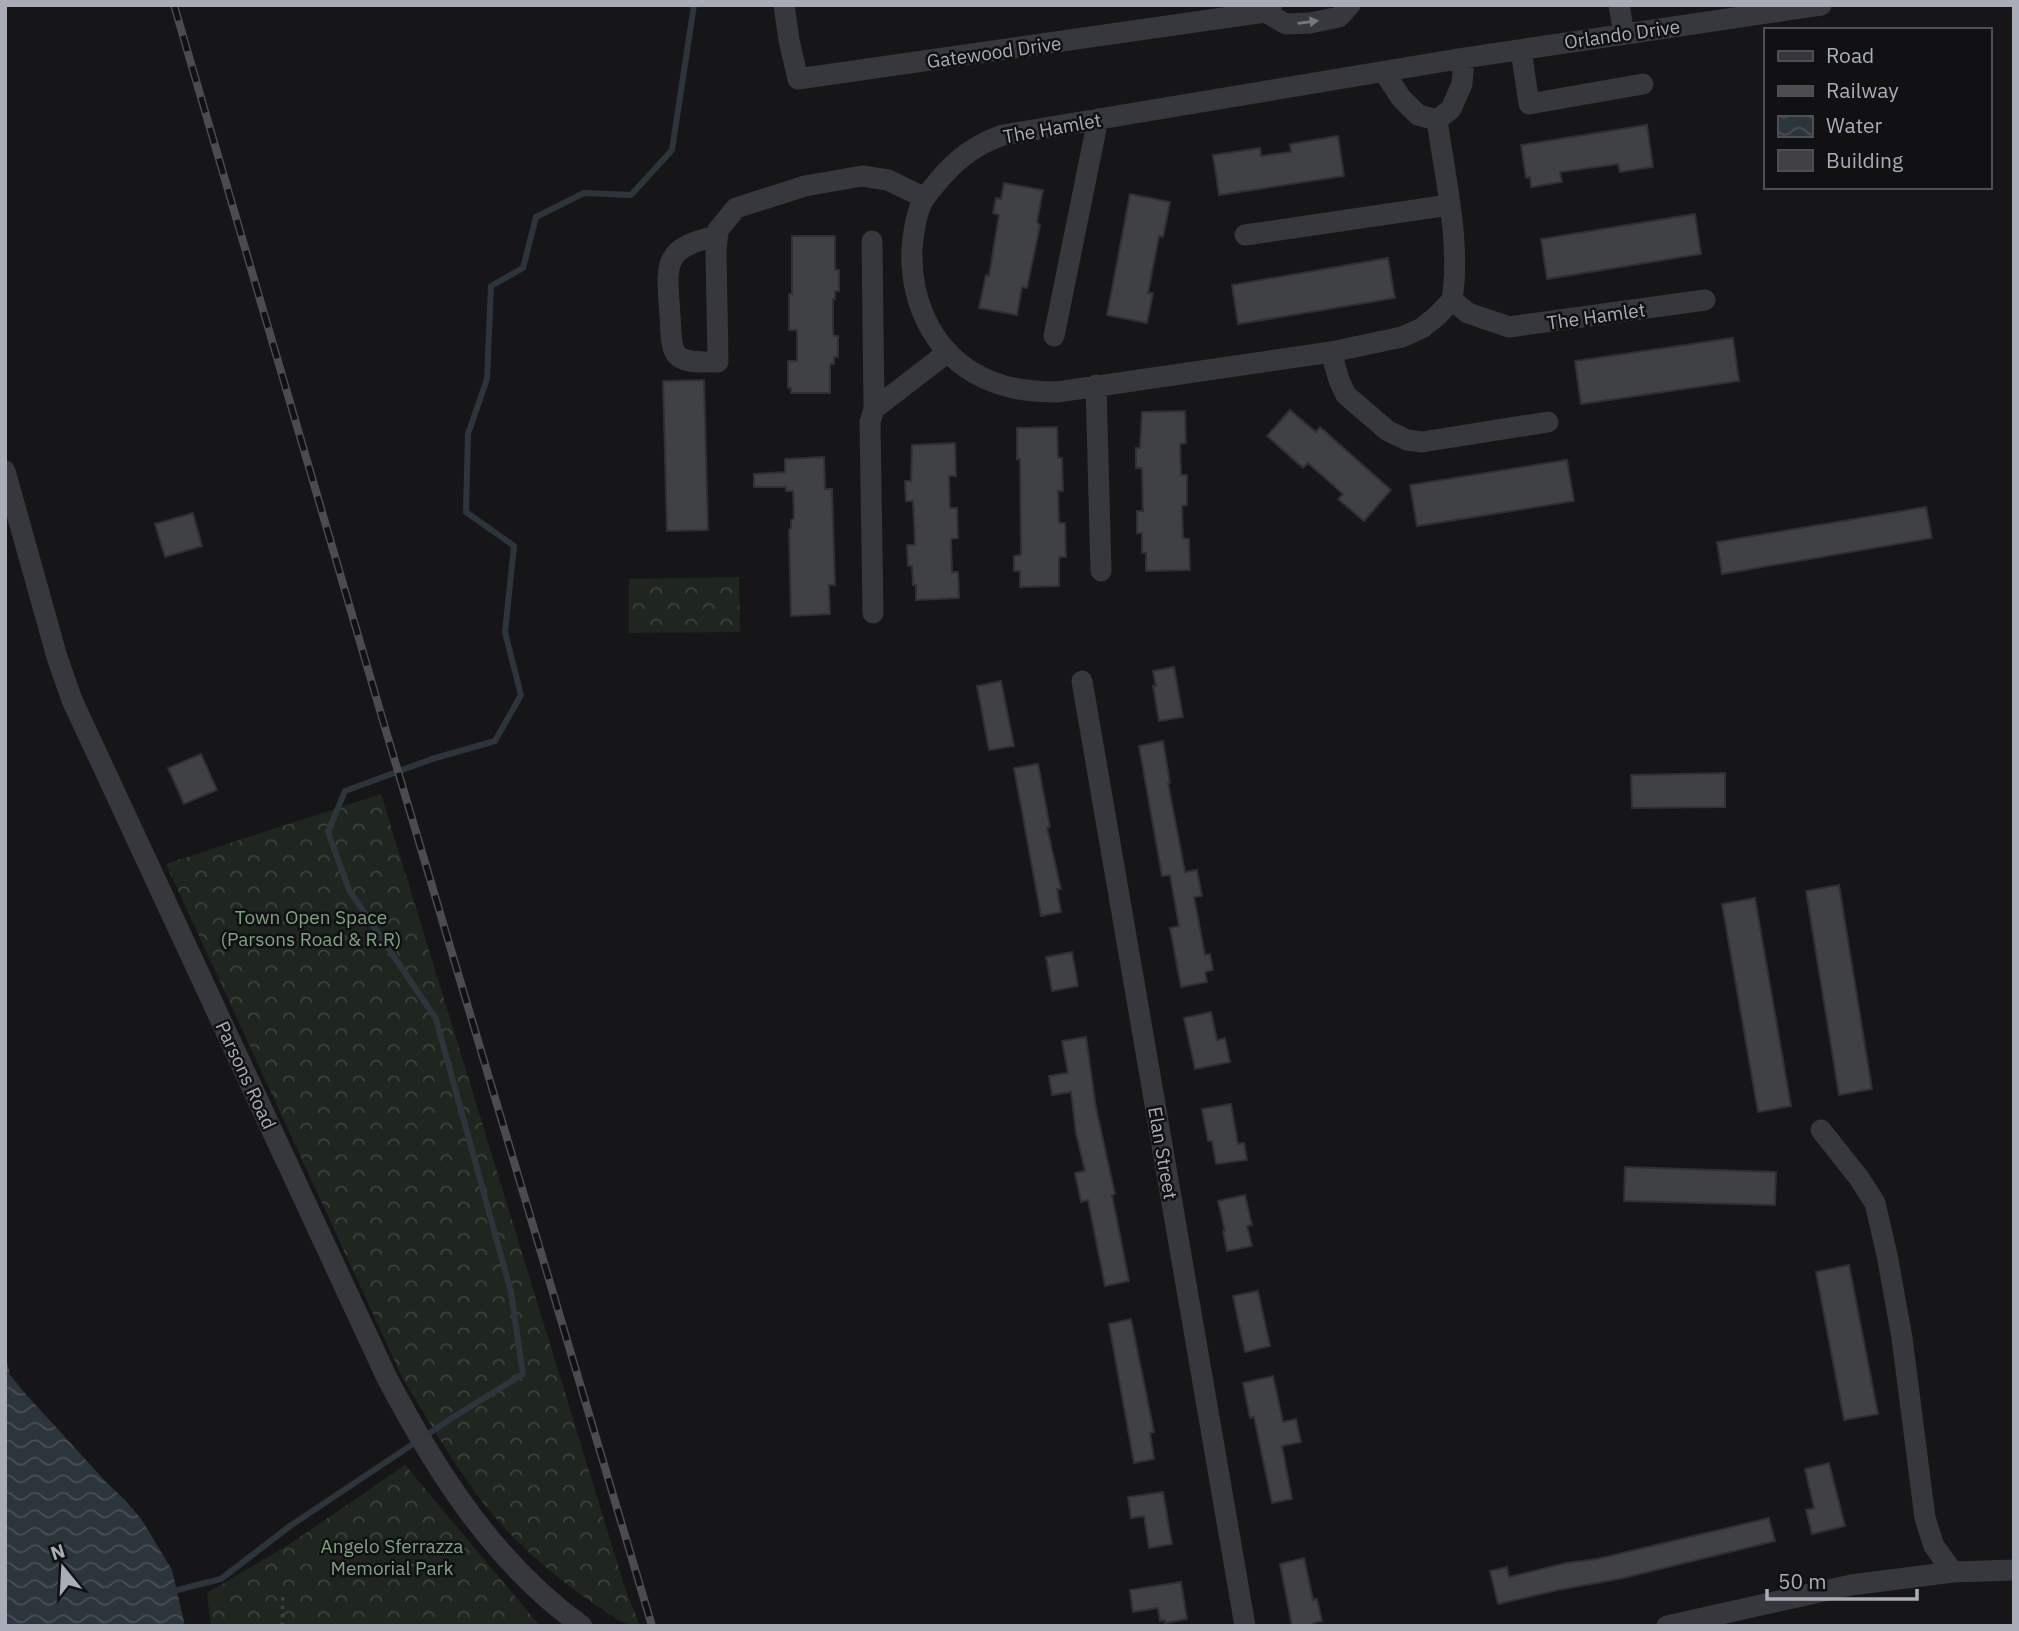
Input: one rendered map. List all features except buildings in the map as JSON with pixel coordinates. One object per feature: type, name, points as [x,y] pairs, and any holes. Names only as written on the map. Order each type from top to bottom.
[{"type":"street","name":"Gatewood Drive","points":[[784,5],[798,79],[1268,9],[1286,24],[1310,23],[1339,16],[1350,5]]},
{"type":"street","points":[[1619,5],[1623,34]]},
{"type":"street","name":"Orlando Drive","points":[[1464,58],[1821,5]]},
{"type":"street","points":[[1521,50],[1529,104],[1643,84]]},
{"type":"street","points":[[1437,120],[1451,109],[1462,84],[1464,58]]},
{"type":"street","name":"The Hamlet","points":[[1464,58],[1003,135],[985,141],[949,168],[919,209],[913,235],[911,268],[920,309],[931,331],[948,352],[972,372],[1011,388],[1031,392],[1057,392],[1331,352],[1402,337],[1422,328],[1452,300],[1468,313],[1509,327],[1705,300]]},
{"type":"street","points":[[1384,72],[1401,98],[1418,115],[1437,120]]},
{"type":"street","points":[[1055,336],[1098,119]]},
{"type":"street","points":[[1437,120],[1454,237],[1456,276],[1452,300]]},
{"type":"street","points":[[717,236],[695,241],[678,251],[667,269],[671,337],[676,354],[687,361],[718,362],[717,236],[718,230],[736,208],[816,184],[862,176],[888,180],[925,198]]},
{"type":"street","points":[[1245,235],[1449,205]]},
{"type":"street","points":[[872,241],[874,409],[870,422],[873,613]]},
{"type":"street","points":[[874,409],[948,352]]},
{"type":"street","points":[[1331,352],[1346,395],[1388,431],[1407,440],[1422,442],[1548,422]]},
{"type":"street","points":[[1096,385],[1101,571]]},
{"type":"street","name":"Parsons Road","points":[[5,471],[57,657],[72,700],[370,1346],[412,1427],[466,1507],[513,1565],[545,1598],[582,1626]]},
{"type":"street","name":"Elan Street","points":[[1082,681],[1245,1626]]},
{"type":"street","points":[[1821,1129],[1875,1203],[1902,1338],[1925,1518],[1934,1546],[1953,1572]]},
{"type":"street","points":[[1667,1626],[1850,1585],[1953,1572],[2014,1570]]},
{"type":"path","points":[[282,1626],[283,1594]]},
{"type":"green space","points":[[739,577],[740,632],[629,633],[629,579]]},
{"type":"green space","name":"Town Open Space (Parsons Road & R.R)","points":[[381,794],[625,1588],[640,1626],[627,1624],[610,1615],[557,1577],[524,1547],[488,1509],[438,1436],[403,1379],[166,864]]},
{"type":"green space","name":"Angelo Sferrazza Memorial Park","points":[[405,1465],[540,1626],[211,1626],[207,1593],[293,1542]]},
{"type":"water","points":[[5,1353],[10,1375],[23,1391],[142,1520],[172,1570],[185,1626],[5,1626]]},
{"type":"waterway","points":[[169,1592],[221,1579],[290,1526],[523,1374],[511,1292],[436,1019],[349,890],[328,832],[345,791],[432,759],[495,741],[521,695],[505,632],[514,546],[466,512],[468,434],[487,379],[491,286],[523,268],[536,217],[584,193],[631,195],[672,150],[694,5]]},
{"type":"railway","points":[[174,5],[652,1626]]}]
